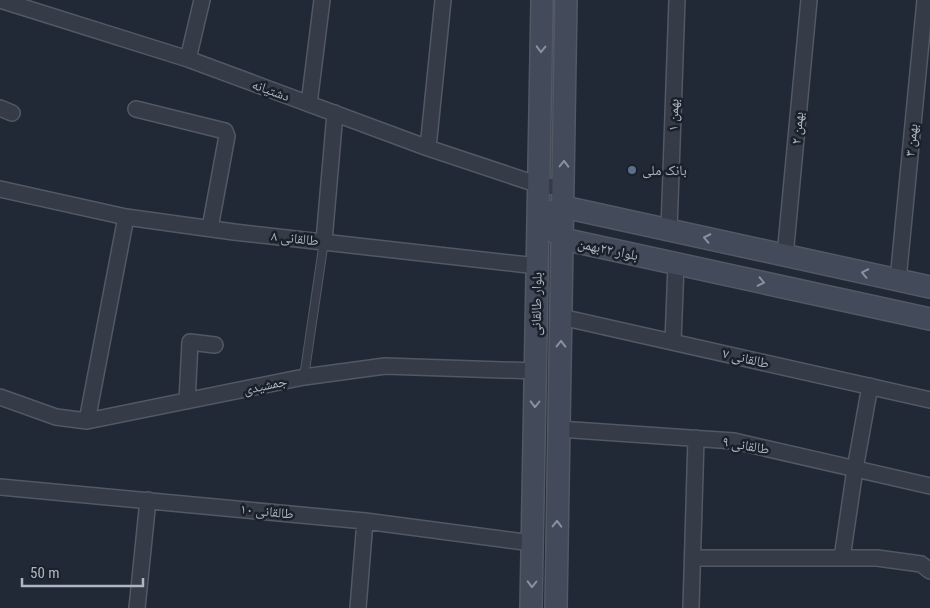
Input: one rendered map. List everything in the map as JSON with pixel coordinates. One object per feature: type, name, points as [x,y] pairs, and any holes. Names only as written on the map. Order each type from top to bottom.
[{"type":"main road","name":"بلوار طالقانی","points":[[531,608],[542,0]]},
{"type":"main road","name":"بلوار طالقانی","points":[[556,608],[566,0]]},
{"type":"main road","points":[[540,93],[545,97],[558,98],[565,92]]},
{"type":"main road","points":[[539,218],[564,198],[596,214],[930,287]]},
{"type":"main road","points":[[589,245],[591,223],[596,214]]},
{"type":"main road","name":"بلوار ۲۲بهمن","points":[[539,218],[563,239],[930,320]]},
{"type":"main road","points":[[536,294],[540,288],[547,286],[556,287],[562,292]]},
{"type":"street","name":"دشتیانه","points":[[0,0],[188,59],[428,148],[540,185],[564,198]]},
{"type":"street","points":[[188,59],[202,0]]},
{"type":"street","points":[[309,104],[322,0]]},
{"type":"street","points":[[428,148],[443,0]]},
{"type":"street","name":"بهمن ۱","points":[[669,230],[677,0]]},
{"type":"street","name":"بهمن ۲","points":[[785,256],[809,0]]},
{"type":"street","name":"بهمن ۳","points":[[898,280],[925,0]]},
{"type":"street","points":[[136,109],[225,131],[227,136],[210,228]]},
{"type":"street","points":[[324,241],[335,113]]},
{"type":"street","name":"طالقانی ۸","points":[[0,189],[126,217],[537,266]]},
{"type":"street","points":[[86,421],[126,217]]},
{"type":"street","points":[[673,342],[676,264]]},
{"type":"street","name":"طالقانی ۷","points":[[562,317],[930,400]]},
{"type":"street","points":[[187,401],[190,342],[215,345]]},
{"type":"street","name":"جمشیدی","points":[[0,397],[56,417],[86,421],[304,377],[385,366],[536,371]]},
{"type":"street","points":[[842,558],[870,386]]},
{"type":"street","name":"طالقانی ۹","points":[[559,429],[734,441],[930,486]]},
{"type":"street","points":[[691,608],[696,438]]},
{"type":"street","name":"طالقانی ۱۰","points":[[0,487],[365,521],[532,543]]},
{"type":"street","points":[[137,608],[148,500]]},
{"type":"street","points":[[358,608],[365,521]]},
{"type":"street","points":[[693,558],[877,558],[921,564],[930,571]]},
{"type":"lane","points":[[304,377],[324,241]]},
{"type":"place","name":"بانک ملی","points":[[632,170]]}]
